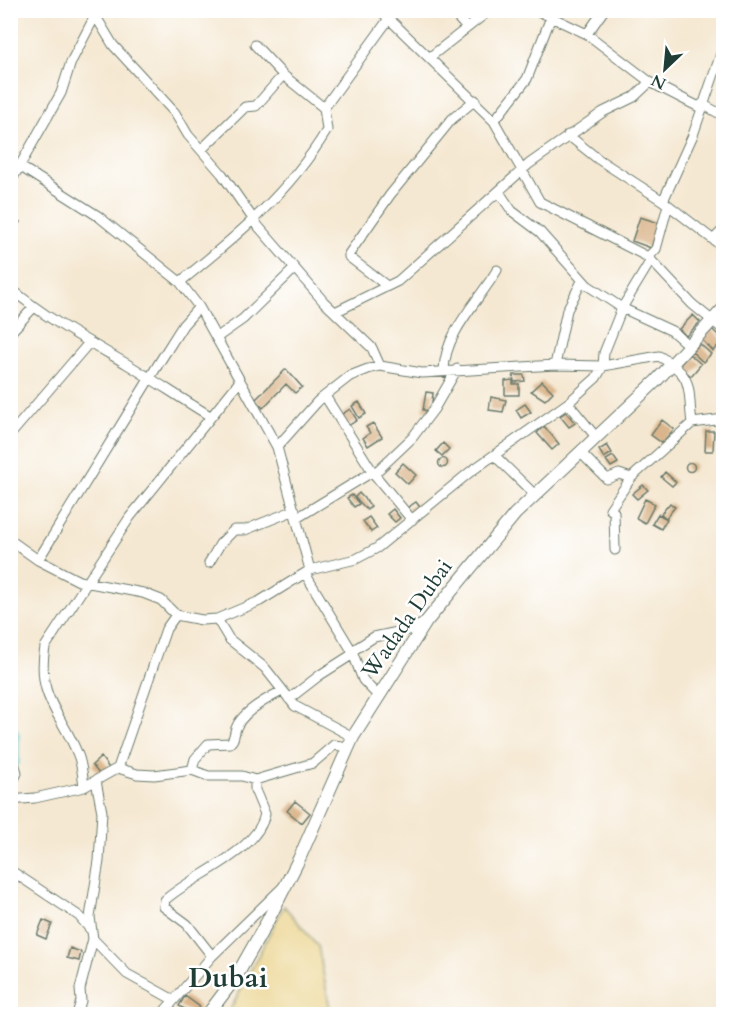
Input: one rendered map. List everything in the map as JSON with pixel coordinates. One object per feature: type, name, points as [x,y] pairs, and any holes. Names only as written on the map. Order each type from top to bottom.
[{"type":"street","points":[[380,10],[494,121],[540,202],[548,208],[625,243],[650,259],[710,320],[723,330]]},
{"type":"street","points":[[451,10],[467,28]]},
{"type":"street","points":[[430,57],[490,10]]},
{"type":"street","points":[[536,10],[550,14],[587,34],[650,82],[723,116]]},
{"type":"street","points":[[587,34],[604,10]]},
{"type":"street","points":[[94,12],[113,45],[175,112],[188,135],[222,174],[254,220],[294,269],[372,348],[380,366]]},
{"type":"street","points":[[10,183],[61,93],[71,62],[94,12]]},
{"type":"street","points":[[494,121],[526,79],[550,14]]},
{"type":"street","points":[[324,108],[388,20]]},
{"type":"street","points":[[180,282],[254,220],[281,193],[310,157],[327,130],[324,108],[283,75],[255,45]]},
{"type":"street","points":[[10,540],[38,560],[89,584],[143,593],[161,600],[176,615],[192,619],[217,619],[260,601],[308,572],[356,559],[377,548],[494,455],[568,403],[596,378],[603,366],[604,353],[622,308],[656,249],[665,203],[693,135],[723,46]]},
{"type":"street","points":[[201,150],[245,107],[256,106],[283,75]]},
{"type":"street","points":[[335,312],[414,270],[478,207],[521,172],[568,135],[634,97],[650,82]]},
{"type":"street","points":[[387,286],[349,257],[349,254],[378,210],[452,119],[475,100]]},
{"type":"street","points":[[568,135],[598,159],[665,203],[723,248]]},
{"type":"street","points":[[21,167],[98,216],[180,282],[199,307],[277,447],[296,514],[308,572],[352,652],[363,680],[378,697]]},
{"type":"street","points":[[498,192],[512,211],[540,232],[582,280],[622,308],[672,331],[687,344]]},
{"type":"street","points":[[714,239],[723,229]]},
{"type":"street","points":[[216,338],[243,319],[294,269]]},
{"type":"street","points":[[444,370],[445,356],[461,322],[480,299],[497,270]]},
{"type":"street","points":[[555,365],[567,310],[582,280]]},
{"type":"street","points":[[10,288],[33,308],[88,344],[150,378],[210,416]]},
{"type":"street","points":[[38,560],[183,326],[199,307]]},
{"type":"street","points":[[10,333],[33,308]]},
{"type":"street","name":"Wadada Dubai","points":[[208,1014],[236,977],[286,884],[350,742],[426,622],[478,557],[535,495],[672,365],[687,344],[723,308]]},
{"type":"street","points":[[10,435],[88,344]]},
{"type":"street","points":[[277,447],[294,424],[350,376],[380,366],[422,373],[458,369],[555,365],[603,366],[653,355],[672,365],[686,378],[691,388],[692,423]]},
{"type":"street","points":[[209,563],[220,544],[234,530],[245,530],[296,514],[373,473],[412,438],[434,409],[458,369]]},
{"type":"street","points":[[84,787],[78,755],[48,698],[41,669],[45,647],[89,584],[130,517],[240,381]]},
{"type":"street","points":[[325,396],[373,473],[412,520]]},
{"type":"street","points":[[568,403],[596,437]]},
{"type":"street","points":[[615,550],[614,512],[610,509],[631,478],[692,423],[723,420]]},
{"type":"street","points":[[580,452],[607,479],[619,474],[631,478]]},
{"type":"street","points":[[494,455],[535,495]]},
{"type":"street","points":[[10,800],[35,798],[84,787],[118,768],[166,630],[176,615]]},
{"type":"street","points":[[217,619],[229,639],[252,655],[295,706],[350,742]]},
{"type":"street","points":[[290,699],[374,637],[412,629],[426,622]]},
{"type":"street","points":[[192,770],[195,759],[208,744],[230,743],[234,740],[236,728],[244,717],[282,691]]},
{"type":"street","points":[[118,768],[137,774],[154,775],[192,770],[208,776],[242,776],[255,780],[313,763],[334,745],[350,742]]},
{"type":"street","points":[[10,748],[17,773],[10,786]]},
{"type":"street","points":[[212,956],[187,924],[164,907],[165,900],[220,864],[258,831],[265,814],[255,790],[255,780]]},
{"type":"street","points":[[77,1014],[91,934],[102,812],[99,807],[96,781]]},
{"type":"street","points":[[10,870],[79,916],[91,934],[127,974],[172,999]]},
{"type":"street","points":[[162,1014],[172,999],[212,956],[271,896],[286,884]]},
{"type":"sand","points":[[284,906],[318,946],[331,1014],[228,1014]]},
{"type":"building","points":[[10,216],[20,222],[12,233],[10,232]]},
{"type":"building","points":[[640,217],[659,223],[651,248],[632,241]]},
{"type":"building","points":[[693,315],[700,322],[686,336],[679,329]]},
{"type":"building","points":[[710,327],[723,340],[713,351],[700,338]]},
{"type":"building","points":[[700,344],[711,354],[703,362],[692,352]]},
{"type":"building","points":[[689,354],[701,364],[691,376],[679,366]]},
{"type":"building","points":[[286,369],[302,387],[295,393],[286,384],[263,408],[255,400]]},
{"type":"building","points":[[513,375],[524,375],[525,381],[514,382]]},
{"type":"building","points":[[513,380],[513,384],[519,384],[519,395],[505,395],[505,381]]},
{"type":"building","points":[[542,381],[553,392],[545,400],[531,391]]},
{"type":"building","points":[[426,392],[433,393],[431,411],[423,410]]},
{"type":"building","points":[[491,397],[506,400],[503,412],[489,410]]},
{"type":"building","points":[[359,402],[366,414],[359,418],[352,406]]},
{"type":"building","points":[[525,404],[531,412],[521,418],[516,410]]},
{"type":"building","points":[[350,409],[357,420],[348,426],[341,415]]},
{"type":"building","points":[[566,412],[575,423],[569,427],[560,416]]},
{"type":"building","points":[[662,420],[674,429],[662,443],[651,435]]},
{"type":"building","points":[[373,423],[382,437],[368,446],[363,438],[370,433],[366,427]]},
{"type":"building","points":[[544,426],[559,444],[552,450],[537,433]]},
{"type":"building","points":[[706,431],[714,431],[713,451],[705,451]]},
{"type":"building","points":[[443,443],[449,449],[442,456],[436,451]]},
{"type":"building","points":[[607,445],[612,453],[604,458],[599,450]]},
{"type":"building","points":[[613,456],[618,463],[611,467],[606,460]]},
{"type":"building","points":[[443,458],[448,463],[443,468],[438,463]]},
{"type":"building","points":[[690,462],[695,467],[690,472],[685,467]]},
{"type":"building","points":[[403,463],[416,475],[408,484],[395,472]]},
{"type":"building","points":[[665,472],[676,482],[672,486],[661,477]]},
{"type":"building","points":[[643,485],[648,490],[637,499],[632,494]]},
{"type":"building","points":[[359,493],[371,506],[367,510],[355,497]]},
{"type":"building","points":[[352,495],[359,504],[354,507],[347,498]]},
{"type":"building","points":[[645,499],[655,504],[645,523],[636,518]]},
{"type":"building","points":[[416,502],[423,511],[414,518],[407,508]]},
{"type":"building","points":[[670,503],[675,507],[666,518],[661,514]]},
{"type":"building","points":[[393,509],[400,518],[395,522],[387,514]]},
{"type":"building","points":[[658,514],[667,519],[661,529],[652,524]]},
{"type":"building","points":[[369,517],[377,528],[371,532],[363,521]]},
{"type":"building","points":[[101,757],[109,768],[100,775],[92,765]]},
{"type":"building","points":[[295,801],[310,813],[302,823],[287,811]]},
{"type":"building","points":[[43,920],[52,924],[46,939],[37,935]]},
{"type":"building","points":[[70,948],[81,952],[79,961],[67,958]]},
{"type":"building","points":[[185,996],[200,1007],[194,1014],[179,1006]]},
{"type":"waterway","points":[[10,717],[18,734],[18,764]]},
{"type":"district","name":"Dubai","points":[[228,978]]}]
